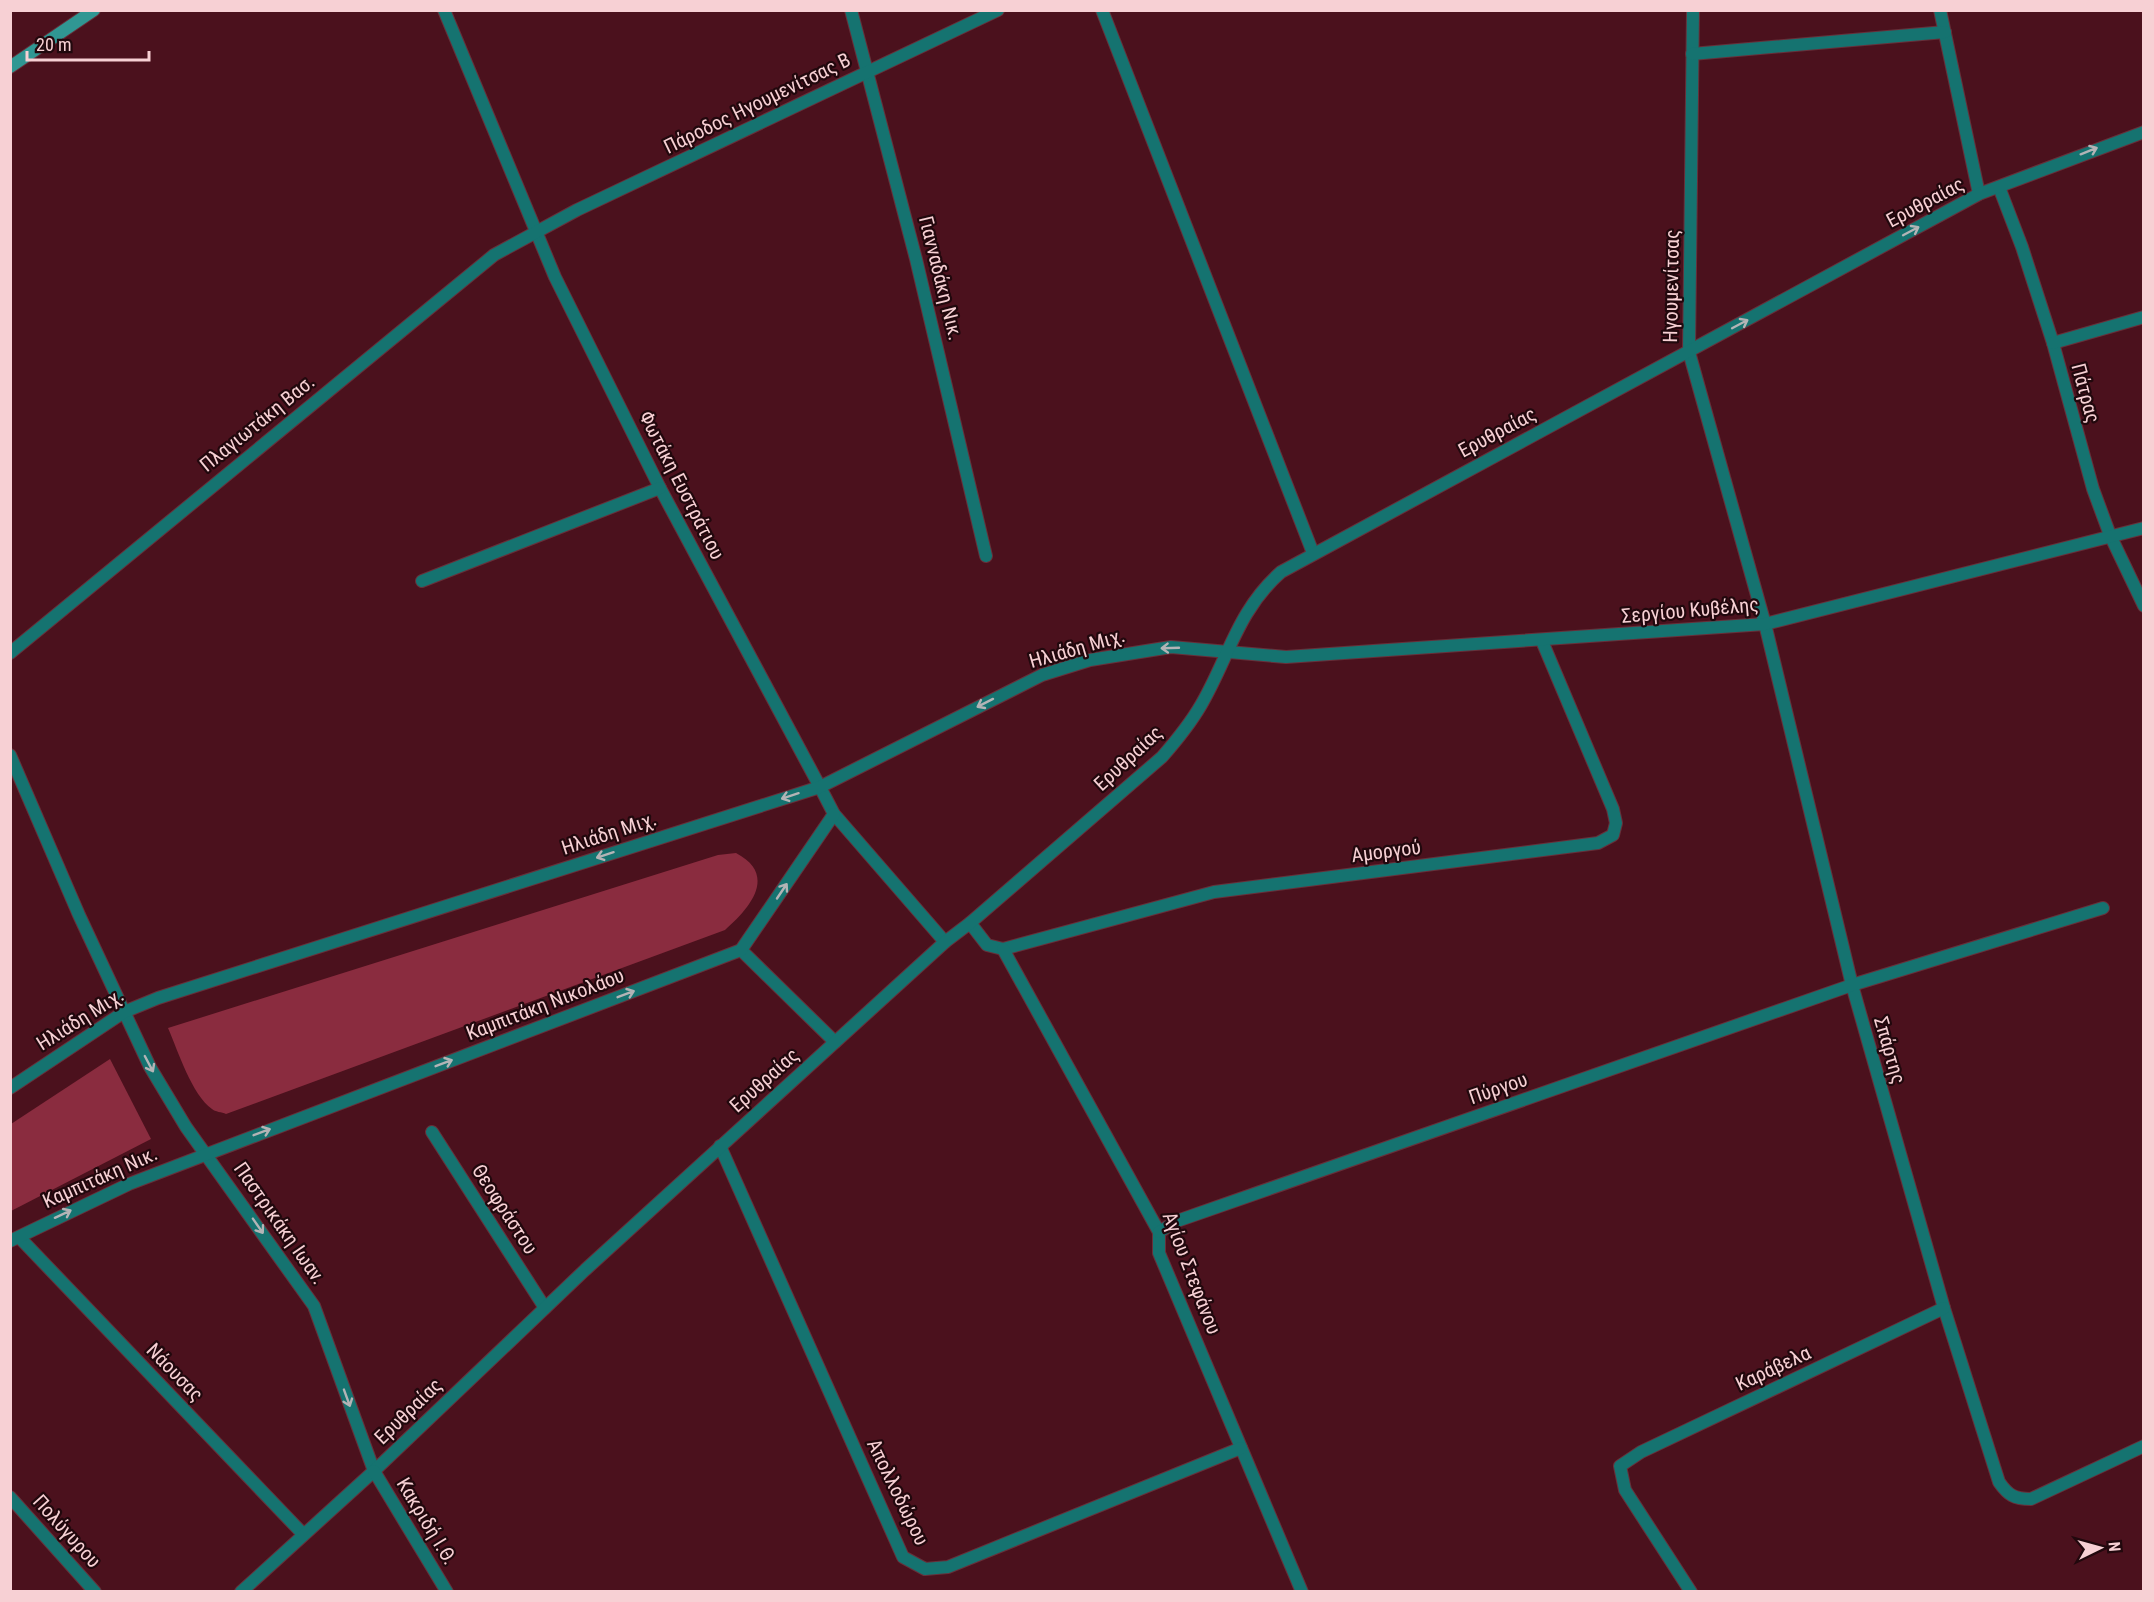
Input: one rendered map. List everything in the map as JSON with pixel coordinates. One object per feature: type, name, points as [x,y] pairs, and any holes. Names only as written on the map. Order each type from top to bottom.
[{"type":"main road","points":[[10,67],[94,10]]},
{"type":"street","name":"Φωτάκη Ευστράτιου","points":[[444,10],[535,232],[660,488],[834,814],[945,942]]},
{"type":"street","name":"Γιανναδάκη Νικ.","points":[[850,10],[935,336],[986,556]]},
{"type":"street","name":"Πάροδος Ηγουμενίτσας Β","points":[[535,232],[998,10]]},
{"type":"street","points":[[1102,10],[1313,553]]},
{"type":"street","name":"Ηγουμενίτσας","points":[[1693,10],[1689,352],[1765,624]]},
{"type":"street","points":[[1940,10],[1979,194]]},
{"type":"street","points":[[1692,54],[1945,32]]},
{"type":"street","name":"Ερυθραίας","points":[[241,1592],[374,1471],[720,1146],[945,942],[1162,757],[1180,737],[1201,706],[1247,609],[1261,590],[1281,572],[1979,194],[2144,132]]},
{"type":"street","name":"Πάτρας","points":[[1999,186],[2022,247],[2053,343],[2080,447],[2110,535],[2144,606]]},
{"type":"street","name":"Πλαγιωτάκη Βασ.","points":[[10,653],[452,288],[494,255],[535,232]]},
{"type":"street","points":[[2053,343],[2144,317]]},
{"type":"street","points":[[422,581],[660,488]]},
{"type":"street","name":"Σεργίου Κυβέλης","points":[[1228,651],[1286,657],[1765,624],[2144,528]]},
{"type":"street","name":"Σπάρτης","points":[[1765,624],[1852,985],[1944,1308],[1999,1482],[2007,1494],[2018,1499],[2031,1499],[2144,1446]]},
{"type":"street","name":"Αμοργού","points":[[1003,949],[1214,892],[1598,843],[1612,835],[1616,823],[1613,809],[1542,641]]},
{"type":"street","name":"Ηλιάδη Μιχ.","points":[[10,1088],[124,1012],[158,998],[820,787],[1042,675],[1090,660],[1171,647],[1228,651]]},
{"type":"street","name":"Παστρικάκη Ιωαν.","points":[[10,755],[124,1012],[168,1097],[186,1127],[207,1153],[314,1306],[374,1471]]},
{"type":"street","points":[[834,814],[741,951],[835,1042]]},
{"type":"street","name":"Πύργου","points":[[1159,1232],[1189,1217],[1852,985],[2103,908]]},
{"type":"street","points":[[970,923],[987,945],[1003,949]]},
{"type":"street","name":"Αγίου Στεφάνου","points":[[1003,949],[1159,1232],[1159,1253],[1302,1592]]},
{"type":"street","name":"Καμπιτάκη Νικολάου","points":[[207,1153],[741,951]]},
{"type":"street","name":"Θεοφράστου","points":[[432,1132],[545,1308]]},
{"type":"street","name":"Απολλοδώρου","points":[[720,1146],[903,1557],[925,1569],[948,1567],[1241,1448]]},
{"type":"street","name":"Καμπιτάκη Νικ.","points":[[15,1239],[129,1184],[207,1153]]},
{"type":"street","name":"Νάουσας","points":[[15,1239],[303,1534]]},
{"type":"street","name":"Καράβελα","points":[[1691,1592],[1625,1490],[1620,1466],[1641,1452],[1944,1308]]},
{"type":"street","name":"Κακριδή Ι.Θ.","points":[[374,1471],[447,1592]]},
{"type":"street","name":"Πολύγυρου","points":[[10,1497],[95,1592]]},
{"type":"shaded area","points":[[736,853],[749,862],[756,871],[758,881],[751,902],[725,930],[226,1114],[213,1110],[198,1094],[186,1072],[168,1028],[718,855]]},
{"type":"shaded area","points":[[110,1059],[151,1139],[11,1211],[11,1124]]}]
